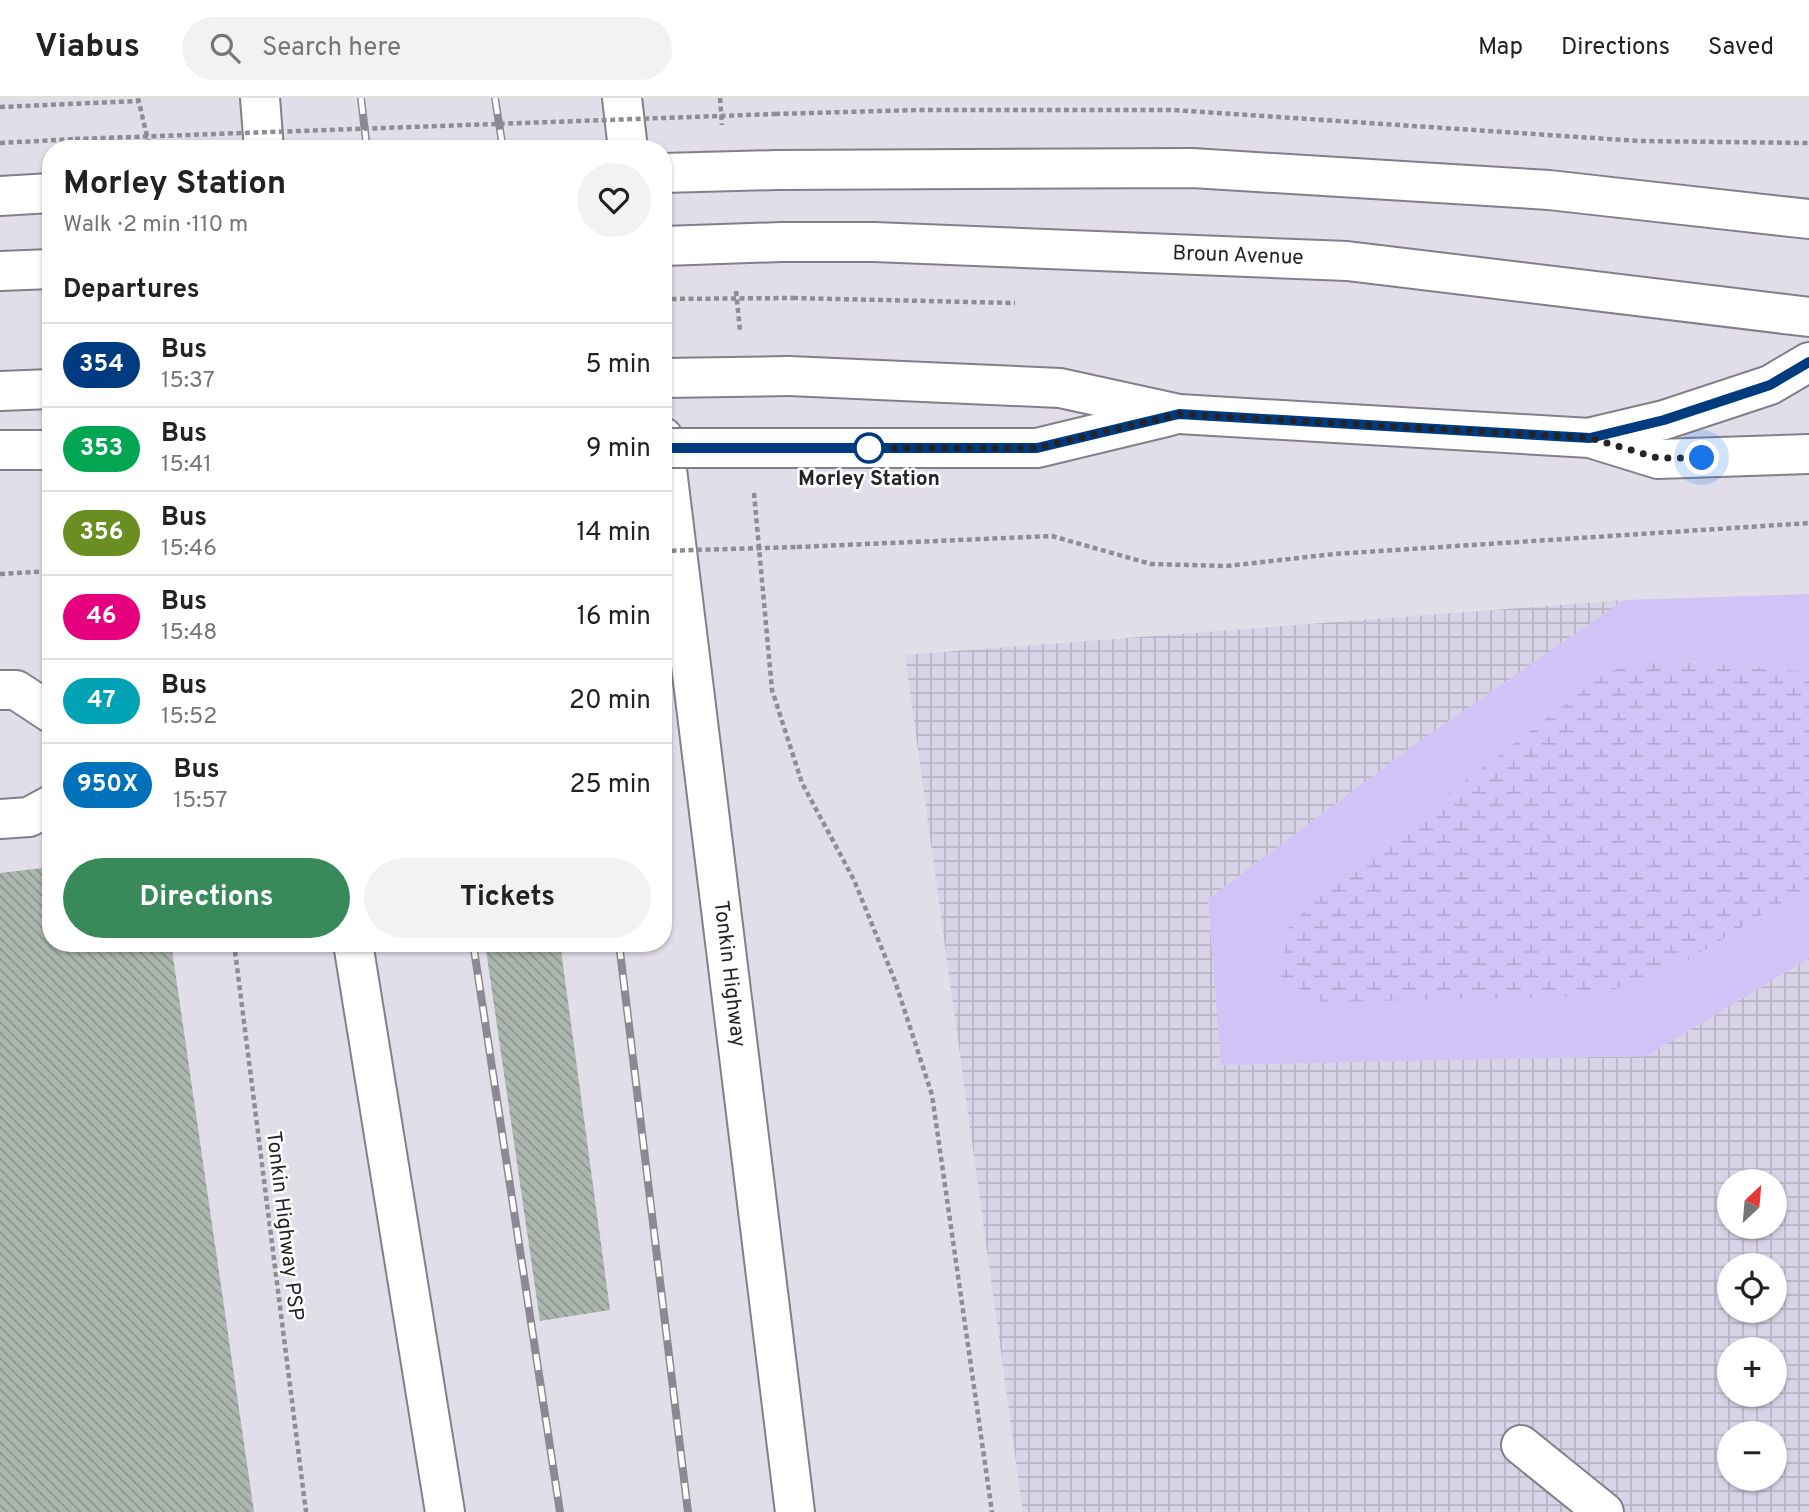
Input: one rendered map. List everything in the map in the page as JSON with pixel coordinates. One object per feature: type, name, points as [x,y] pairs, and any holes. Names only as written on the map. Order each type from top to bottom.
[{"type":"main road","points":[[260,98],[263,140]]},
{"type":"main road","points":[[622,98],[627,140]]},
{"type":"main road","points":[[672,173],[1192,168],[1549,190],[1809,219]]},
{"type":"main road","points":[[0,195],[42,193]]},
{"type":"main road","name":"Broun Avenue","points":[[672,246],[874,242],[1347,261],[1809,317]]},
{"type":"main road","points":[[0,271],[42,269]]},
{"type":"main road","points":[[1590,438],[1664,420],[1770,385],[1809,362]]},
{"type":"main road","points":[[672,378],[789,376],[1060,388],[1179,414],[1590,438],[1658,458],[1809,454]]},
{"type":"main road","points":[[0,391],[42,389]]},
{"type":"main road","points":[[672,448],[1037,448],[1179,414]]},
{"type":"main road","points":[[0,450],[42,450]]},
{"type":"main road","name":"Tonkin Highway","points":[[672,510],[795,1512]]},
{"type":"main road","points":[[0,690],[16,690],[42,707]]},
{"type":"main road","points":[[0,819],[29,817],[42,810]]},
{"type":"main road","points":[[355,952],[445,1512]]},
{"type":"main road","points":[[1521,1445],[1604,1512]]},
{"type":"path","points":[[720,98],[723,134]]},
{"type":"path","points":[[0,107],[139,100],[148,140]]},
{"type":"path","points":[[56,140],[916,110],[1174,110],[1639,141],[1809,141]]},
{"type":"path","points":[[0,143],[42,141]]},
{"type":"path","points":[[736,287],[741,343]]},
{"type":"path","points":[[672,299],[793,298],[1015,303]]},
{"type":"path","points":[[753,482],[772,690],[802,783],[854,880],[895,981],[932,1095],[992,1512]]},
{"type":"path","points":[[672,551],[1052,536],[1150,564],[1227,566],[1334,554],[1809,523]]},
{"type":"path","points":[[0,574],[42,572]]},
{"type":"path","name":"Tonkin Highway PSP","points":[[235,952],[306,1512]]},
{"type":"shaded area","points":[[1624,600],[1417,743],[1208,899],[1221,1065],[1647,1056],[1809,958],[1809,1512],[1023,1512],[905,655]]},
{"type":"green space","points":[[1809,594],[1809,672],[1653,658],[1679,966],[1809,886],[1809,958],[1647,1056],[1221,1065],[1208,899],[1417,743],[1624,600]]},
{"type":"green space","points":[[1653,658],[1809,672],[1809,886],[1679,966],[1596,996],[1322,1002],[1281,978],[1288,928],[1331,884],[1607,672]]},
{"type":"building","points":[[42,868],[42,952],[172,952],[254,1512],[0,1512],[0,873]]},
{"type":"building","points":[[486,952],[561,952],[610,1310],[540,1321]]},
{"type":"railway","points":[[361,98],[366,140]]},
{"type":"railway","points":[[495,98],[502,140]]},
{"type":"railway","points":[[474,952],[560,1512]]},
{"type":"railway","points":[[620,952],[688,1512]]},
{"type":"bus line","name":"354","points":[[672,448],[1037,448],[1179,414],[1590,438],[1664,420],[1770,385],[1809,362]]},
{"type":"place","name":"Morley Station","points":[[869,448]]},
{"type":"route","points":[[869,448],[1037,448],[1179,414],[1590,438],[1658,458],[1702,458]]}]
